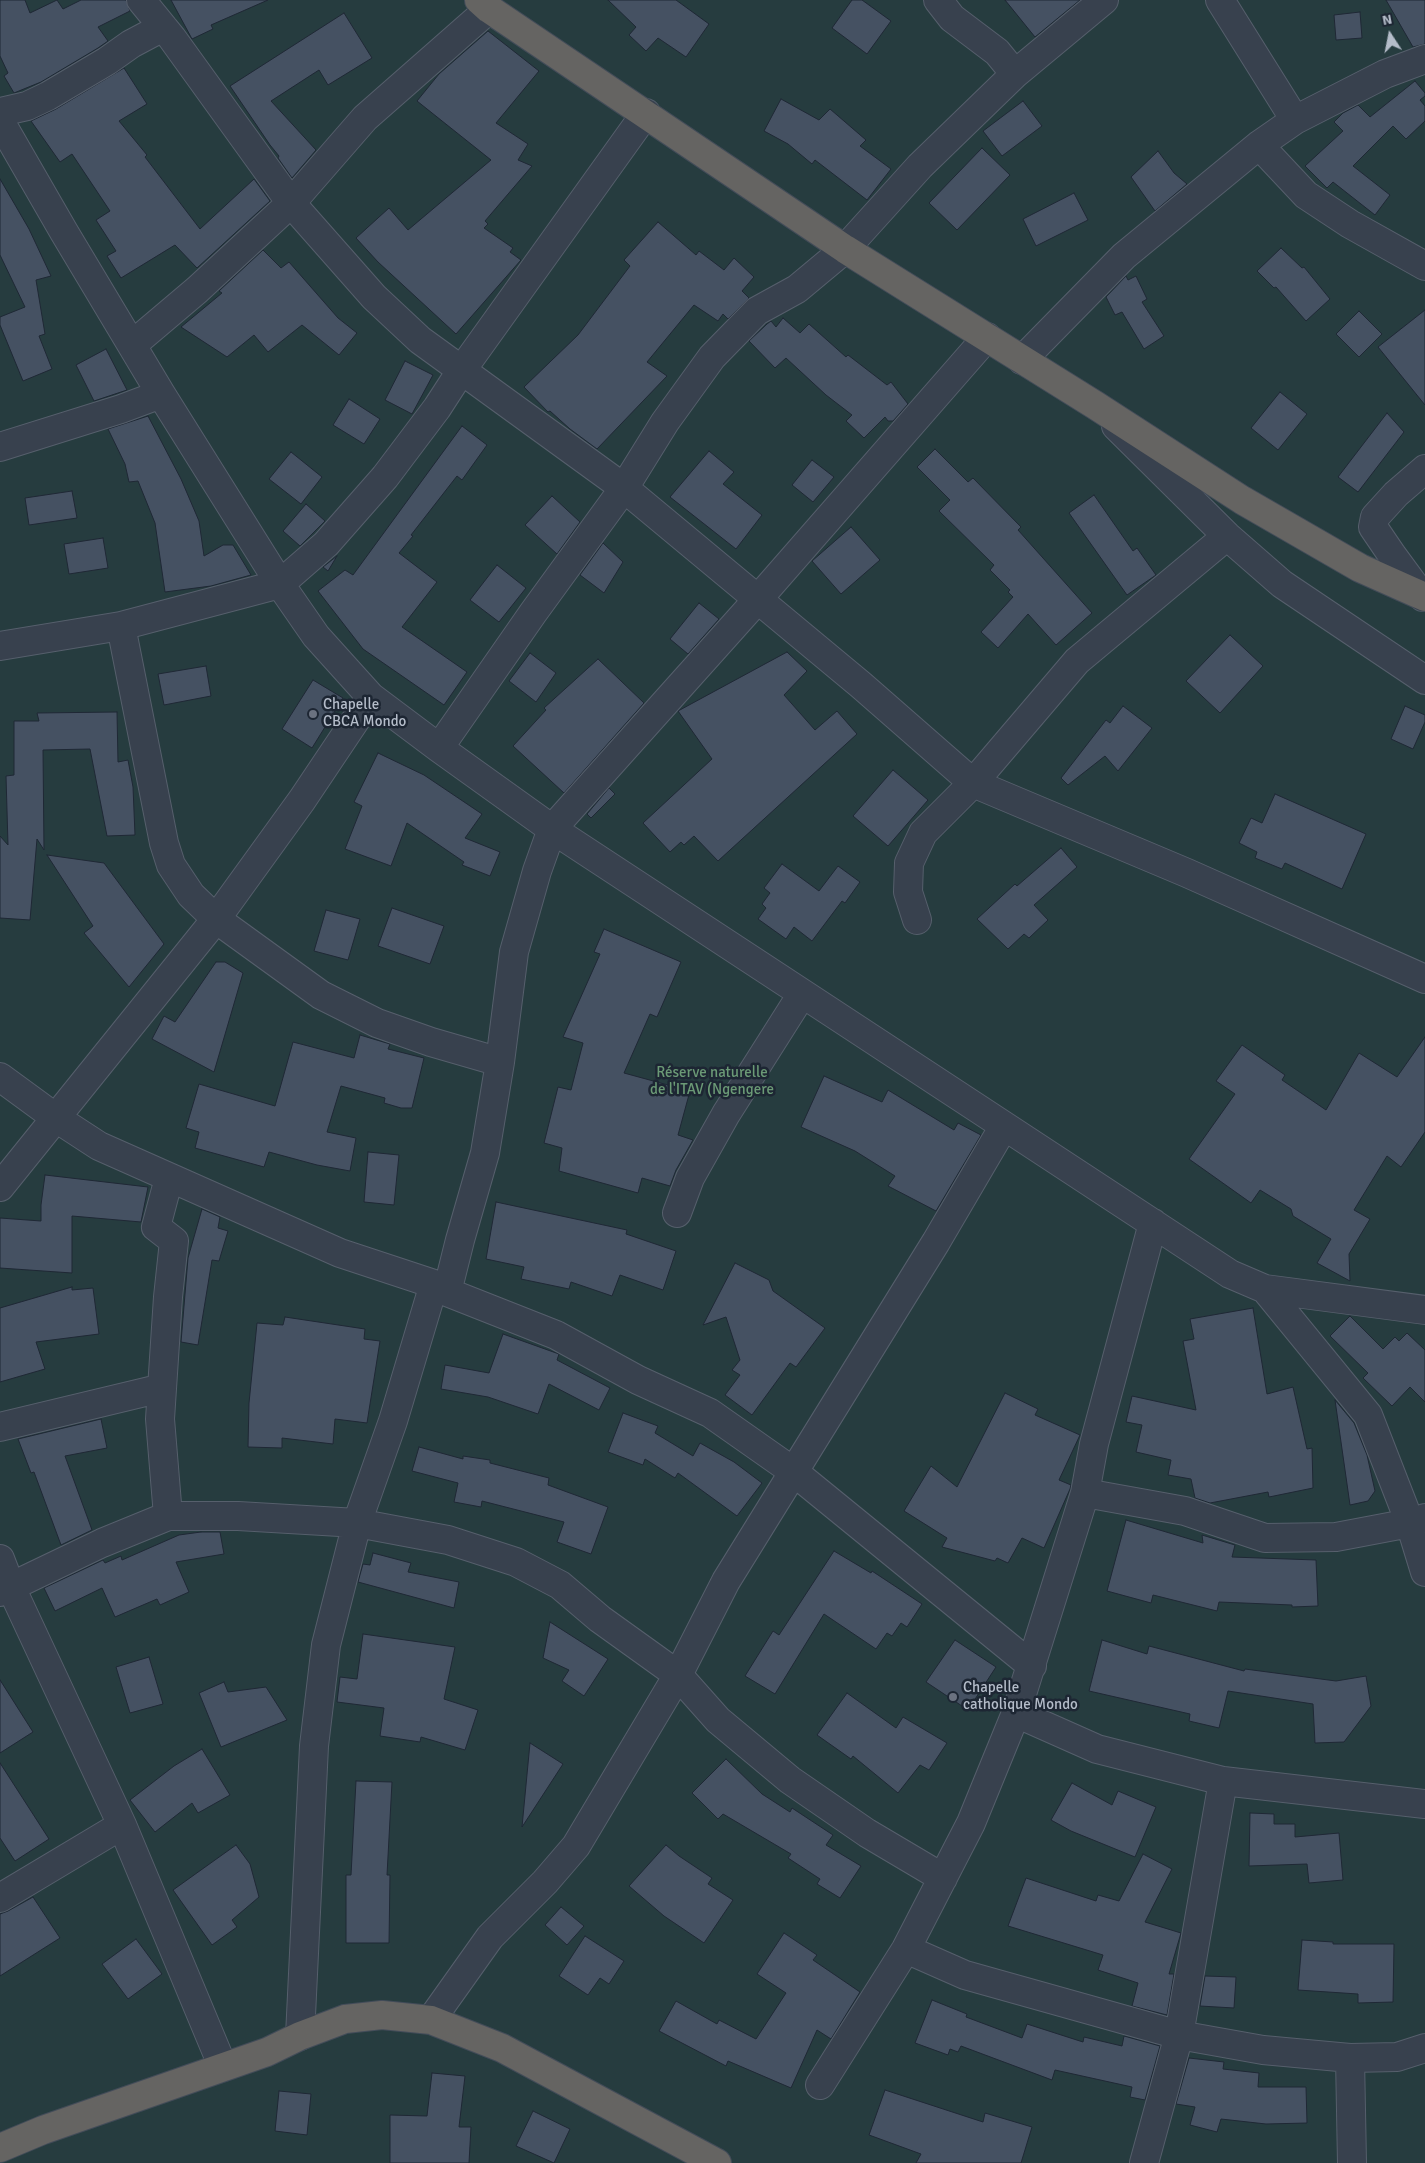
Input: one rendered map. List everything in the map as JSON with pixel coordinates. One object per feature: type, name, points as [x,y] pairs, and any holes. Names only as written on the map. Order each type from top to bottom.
[{"type":"highway","points":[[484,4],[845,249],[987,336],[1242,500],[1360,568],[1424,597]]},
{"type":"highway","points":[[0,2148],[43,2130],[267,2052],[300,2036],[345,2019],[382,2015],[431,2020],[502,2048],[718,2163]]},
{"type":"street","points":[[141,0],[163,27],[291,203],[374,297],[420,340],[624,488],[861,685],[972,783],[1187,873],[1425,978]]},
{"type":"street","points":[[938,0],[952,18],[997,52],[1015,74]]},
{"type":"street","points":[[439,748],[533,613],[624,488],[665,422],[712,357],[757,311],[797,289],[845,249],[920,166],[1015,74],[1104,0]]},
{"type":"street","points":[[1220,0],[1295,120]]},
{"type":"street","points":[[132,345],[197,290],[291,203],[365,118],[484,4]]},
{"type":"street","points":[[0,112],[27,106],[48,96],[131,44],[163,27]]},
{"type":"street","points":[[1022,360],[1124,256],[1259,145],[1295,120],[1385,74],[1425,59]]},
{"type":"street","points":[[0,646],[121,626],[280,584],[326,544],[385,477],[437,408],[461,371],[646,113]]},
{"type":"street","points":[[0,121],[161,394],[280,584],[316,636],[372,697],[439,748],[552,829],[1230,1274],[1265,1289],[1425,1310]]},
{"type":"street","points":[[1259,145],[1306,195],[1350,224],[1425,266]]},
{"type":"street","points":[[300,2036],[314,1746],[326,1645],[357,1523],[398,1403],[460,1240],[485,1153],[500,1062],[514,952],[537,871],[552,829],[758,599],[987,336]]},
{"type":"street","points":[[0,448],[121,409],[161,394]]},
{"type":"street","points":[[1095,405],[1227,536],[1282,584],[1425,680]]},
{"type":"street","points":[[1424,597],[1373,526],[1375,517],[1396,494],[1425,469]]},
{"type":"street","points":[[918,920],[908,892],[909,863],[923,833],[972,783],[1077,662],[1227,536]]},
{"type":"street","points":[[121,626],[164,843],[171,865],[191,895],[216,919],[321,995],[377,1023],[431,1042],[500,1062]]},
{"type":"street","points":[[0,1187],[216,919],[302,800],[372,697]]},
{"type":"street","points":[[677,1213],[690,1178],[726,1114],[802,994]]},
{"type":"street","points":[[0,1077],[56,1118],[99,1146],[340,1253],[441,1288],[556,1335],[638,1380],[710,1413],[794,1472],[1032,1666]]},
{"type":"street","points":[[431,2020],[490,1937],[545,1882],[576,1846],[678,1675],[726,1581],[936,1242],[1004,1126]]},
{"type":"street","points":[[168,1516],[160,1419],[174,1242],[156,1227],[169,1178]]},
{"type":"street","points":[[820,2085],[906,1949],[971,1823],[1016,1713],[1086,1493],[1094,1444],[1153,1223]]},
{"type":"street","points":[[1265,1289],[1368,1415],[1418,1520],[1425,1572]]},
{"type":"street","points":[[0,1427],[162,1388]]},
{"type":"street","points":[[1086,1493],[1185,1511],[1265,1538],[1336,1537],[1418,1520]]},
{"type":"street","points":[[5,1588],[102,1543],[168,1516],[238,1516],[357,1523],[448,1540],[516,1562],[560,1585],[600,1618],[678,1675],[718,1720],[790,1780],[867,1833],[943,1878]]},
{"type":"street","points":[[0,1559],[5,1588],[122,1824],[223,2067]]},
{"type":"street","points":[[1016,1713],[1097,1749],[1223,1781],[1425,1804]]},
{"type":"street","points":[[1144,2163],[1179,2035],[1223,1781]]},
{"type":"street","points":[[0,1898],[122,1824]]},
{"type":"street","points":[[906,1949],[965,1975],[1179,2035],[1263,2050],[1350,2058],[1397,2057],[1425,2048]]},
{"type":"street","points":[[1350,2058],[1352,2163]]},
{"type":"green space","name":"Réserve naturelle de l'ITAV (Ngengere","points":[[0,0],[1425,0],[1425,2163],[0,2163]]},
{"type":"building","points":[[0,0],[25,0],[30,13],[57,0],[63,9],[81,0],[126,0],[130,11],[98,27],[108,41],[41,82],[14,93],[4,76],[8,73],[0,56]]},
{"type":"building","points":[[171,0],[268,0],[211,25],[213,29],[192,39]]},
{"type":"building","points":[[608,0],[676,0],[709,24],[686,57],[658,38],[646,51],[629,35],[636,27]]},
{"type":"building","points":[[852,0],[862,0],[891,21],[867,54],[832,28]]},
{"type":"building","points":[[1005,0],[1080,0],[1035,37]]},
{"type":"building","points":[[1386,0],[1425,0],[1425,44],[1413,47]]},
{"type":"building","points":[[1360,12],[1362,38],[1336,40],[1334,15]]},
{"type":"building","points":[[344,13],[372,58],[328,85],[319,70],[271,101],[316,150],[292,178],[278,158],[279,156],[230,86]]},
{"type":"building","points":[[488,31],[539,71],[496,123],[528,144],[518,160],[532,166],[485,221],[488,224],[484,228],[513,248],[510,252],[521,260],[456,334],[378,262],[356,238],[389,208],[408,230],[491,160],[417,101],[439,74]]},
{"type":"building","points":[[124,68],[147,104],[119,121],[147,155],[145,157],[200,229],[254,179],[270,201],[197,268],[175,245],[121,278],[107,256],[116,251],[96,220],[110,211],[72,154],[60,162],[31,121],[56,109]]},
{"type":"building","points":[[1415,81],[1425,93],[1425,96],[1420,100],[1425,106],[1425,121],[1406,139],[1393,126],[1353,166],[1390,195],[1375,215],[1333,182],[1327,188],[1305,166],[1343,131],[1334,122],[1343,113],[1358,105],[1370,117]]},
{"type":"building","points":[[781,99],[819,120],[830,109],[866,140],[860,146],[891,169],[867,200],[815,160],[812,164],[788,144],[764,131]]},
{"type":"building","points":[[1023,101],[1042,126],[1002,156],[983,131]]},
{"type":"building","points":[[982,148],[1010,175],[957,230],[929,203]]},
{"type":"building","points":[[1158,151],[1174,173],[1187,184],[1155,211],[1131,177]]},
{"type":"building","points":[[0,179],[29,229],[51,276],[36,280],[45,334],[39,336],[52,369],[23,381],[0,325],[0,317],[25,307],[0,255]]},
{"type":"building","points":[[1074,193],[1088,220],[1036,246],[1023,219]]},
{"type":"building","points":[[658,222],[696,255],[699,251],[724,270],[734,258],[754,277],[742,291],[749,298],[728,319],[723,314],[718,321],[694,305],[647,362],[667,376],[597,449],[550,411],[548,412],[524,387],[578,335],[630,266],[624,260]]},
{"type":"building","points":[[1281,248],[1302,268],[1304,267],[1330,299],[1306,321],[1276,287],[1274,288],[1257,271]]},
{"type":"building","points":[[263,250],[281,268],[289,262],[338,318],[357,333],[339,355],[302,325],[268,352],[254,335],[227,357],[181,327],[222,293],[219,291]]},
{"type":"building","points":[[1126,276],[1128,280],[1136,276],[1147,299],[1142,302],[1164,336],[1144,349],[1122,312],[1115,315],[1106,297]]},
{"type":"building","points":[[1425,310],[1425,405],[1378,347]]},
{"type":"building","points":[[1359,311],[1382,334],[1359,357],[1336,334]]},
{"type":"building","points":[[783,318],[800,333],[809,324],[846,357],[848,355],[887,385],[891,382],[908,404],[893,421],[888,421],[885,417],[864,438],[846,421],[852,415],[826,395],[786,358],[775,368],[749,341],[771,321],[776,327]]},
{"type":"building","points":[[106,349],[127,390],[94,401],[76,365]]},
{"type":"building","points":[[405,361],[433,375],[412,414],[385,400]]},
{"type":"building","points":[[1280,392],[1307,414],[1278,450],[1251,428]]},
{"type":"building","points":[[349,399],[380,419],[364,444],[333,425]]},
{"type":"building","points":[[1387,413],[1404,432],[1358,492],[1338,477]]},
{"type":"building","points":[[148,416],[181,479],[199,521],[204,556],[223,545],[233,545],[251,575],[211,586],[165,592],[155,523],[138,481],[129,482],[125,464],[108,429]]},
{"type":"building","points":[[462,426],[487,445],[462,480],[457,476],[399,553],[437,582],[402,627],[467,672],[444,705],[363,649],[318,591],[345,570],[353,575]]},
{"type":"building","points":[[935,449],[968,482],[973,478],[1021,527],[1018,530],[1092,613],[1056,645],[1028,614],[998,648],[981,632],[1013,597],[1008,592],[1010,590],[990,570],[994,565],[939,511],[950,500],[917,467]]},
{"type":"building","points":[[709,451],[734,472],[723,484],[762,515],[736,549],[670,497]]},
{"type":"building","points":[[291,452],[322,477],[301,504],[269,479]]},
{"type":"building","points":[[812,460],[834,477],[813,502],[792,485]]},
{"type":"building","points":[[72,491],[77,518],[29,525],[25,498]]},
{"type":"building","points":[[1094,495],[1133,551],[1137,548],[1156,575],[1127,595],[1069,513]]},
{"type":"building","points":[[552,496],[580,522],[557,554],[525,525]]},
{"type":"building","points":[[306,504],[325,521],[300,546],[283,531]]},
{"type":"building","points":[[851,527],[880,560],[841,594],[812,561]]},
{"type":"building","points":[[103,538],[108,568],[69,574],[64,544]]},
{"type":"building","points":[[603,543],[623,562],[604,593],[580,575]]},
{"type":"building","points":[[337,556],[328,571],[323,567]]},
{"type":"building","points":[[497,565],[526,588],[499,622],[470,600]]},
{"type":"building","points":[[699,603],[719,619],[688,654],[670,639]]},
{"type":"building","points":[[1230,635],[1263,666],[1220,713],[1186,681]]},
{"type":"building","points":[[787,652],[807,671],[784,695],[815,730],[837,711],[857,734],[718,861],[694,836],[684,845],[681,842],[670,852],[643,823],[712,759],[678,711]]},
{"type":"building","points":[[530,653],[556,673],[536,702],[509,681]]},
{"type":"building","points":[[598,659],[644,703],[564,793],[513,746],[546,710],[544,708]]},
{"type":"building","points":[[206,666],[211,696],[164,705],[158,674]]},
{"type":"building","name":"Chapelle CBCA Mondo","points":[[313,680],[343,698],[312,748],[282,729]]},
{"type":"building","points":[[1123,706],[1152,728],[1118,771],[1105,756],[1068,785],[1061,778],[1106,720],[1110,723]]},
{"type":"building","points":[[1405,706],[1425,715],[1425,722],[1413,749],[1391,739]]},
{"type":"building","points":[[117,712],[118,762],[128,760],[133,787],[135,835],[107,836],[90,749],[43,750],[44,850],[37,839],[30,920],[0,918],[0,836],[8,845],[6,776],[14,775],[14,721],[39,721],[37,713]]},
{"type":"building","points":[[378,753],[424,775],[482,814],[465,838],[500,852],[490,876],[462,865],[464,862],[407,823],[391,866],[345,849],[362,806],[354,802]]},
{"type":"building","points":[[893,770],[928,800],[888,846],[853,816]]},
{"type":"building","points":[[609,788],[615,794],[591,818],[587,814]]},
{"type":"building","points":[[1275,794],[1366,834],[1342,889],[1285,863],[1282,869],[1255,858],[1257,852],[1239,843],[1251,818],[1262,823]]},
{"type":"building","points":[[1061,848],[1077,867],[1034,905],[1048,920],[1029,938],[1024,934],[1008,949],[977,919],[1015,884],[1017,886]]},
{"type":"building","points":[[47,855],[104,863],[164,944],[129,987],[84,933],[93,926]]},
{"type":"building","points":[[782,864],[819,891],[838,866],[860,882],[845,903],[842,901],[812,941],[794,927],[786,939],[758,919],[766,908],[762,904],[770,893],[764,888]]},
{"type":"building","points":[[392,908],[444,926],[430,964],[378,946]]},
{"type":"building","points":[[326,910],[360,919],[348,960],[314,951]]},
{"type":"building","points":[[604,929],[681,962],[657,1017],[650,1014],[624,1073],[690,1091],[678,1135],[693,1140],[676,1170],[670,1186],[642,1178],[638,1193],[559,1171],[562,1148],[544,1143],[558,1087],[571,1090],[583,1043],[563,1037],[600,954],[594,952]]},
{"type":"building","points":[[216,962],[225,962],[243,973],[214,1072],[152,1039],[164,1016],[175,1022]]},
{"type":"building","points":[[360,1035],[390,1044],[388,1049],[424,1058],[412,1108],[401,1108],[384,1103],[385,1098],[341,1086],[327,1132],[356,1138],[350,1171],[317,1165],[269,1152],[264,1167],[195,1148],[199,1132],[186,1128],[199,1084],[275,1106],[293,1042],[354,1058]]},
{"type":"building","points":[[1425,1037],[1425,1132],[1401,1167],[1387,1156],[1354,1210],[1370,1219],[1349,1254],[1350,1281],[1317,1263],[1331,1239],[1293,1216],[1291,1209],[1260,1190],[1251,1203],[1189,1159],[1235,1094],[1216,1081],[1242,1045],[1285,1075],[1282,1080],[1326,1110],[1359,1053],[1397,1077]]},
{"type":"building","points":[[824,1076],[882,1102],[888,1090],[954,1130],[958,1123],[981,1135],[936,1211],[888,1186],[895,1176],[855,1151],[801,1127]]},
{"type":"building","points":[[368,1152],[399,1155],[394,1205],[364,1202]]},
{"type":"building","points":[[45,1175],[148,1187],[141,1222],[72,1216],[72,1273],[0,1268],[0,1218],[41,1221]]},
{"type":"building","points":[[496,1202],[627,1230],[626,1234],[676,1251],[663,1290],[620,1275],[612,1296],[571,1282],[569,1289],[521,1279],[524,1267],[486,1259]]},
{"type":"building","points":[[202,1209],[220,1217],[218,1228],[228,1231],[219,1261],[212,1260],[198,1345],[181,1342],[188,1258]]},
{"type":"building","points":[[735,1263],[769,1280],[773,1291],[825,1328],[796,1367],[790,1363],[752,1415],[725,1395],[740,1375],[732,1370],[740,1360],[726,1317],[703,1325]]},
{"type":"building","points":[[72,1287],[72,1290],[93,1288],[99,1334],[36,1342],[45,1369],[0,1382],[0,1308]]},
{"type":"building","points":[[1253,1308],[1267,1394],[1293,1387],[1307,1449],[1312,1448],[1313,1488],[1269,1497],[1268,1492],[1210,1503],[1195,1498],[1191,1479],[1168,1475],[1171,1460],[1136,1452],[1142,1425],[1126,1422],[1132,1396],[1196,1410],[1183,1341],[1194,1339],[1190,1319]]},
{"type":"building","points":[[1350,1316],[1383,1349],[1395,1337],[1399,1341],[1407,1333],[1425,1350],[1425,1402],[1410,1387],[1392,1406],[1363,1378],[1368,1373],[1330,1336]]},
{"type":"building","points":[[285,1317],[365,1329],[364,1339],[380,1341],[367,1423],[335,1419],[333,1444],[282,1438],[282,1448],[248,1447],[249,1403],[257,1323],[283,1325]]},
{"type":"building","points":[[503,1334],[559,1354],[557,1360],[610,1388],[599,1410],[549,1384],[538,1414],[488,1397],[441,1389],[445,1365],[489,1373]]},
{"type":"building","points":[[1005,1393],[1038,1409],[1035,1415],[1080,1435],[1059,1480],[1071,1485],[1070,1489],[1044,1548],[1022,1538],[1008,1563],[997,1558],[995,1561],[942,1547],[947,1538],[904,1511],[931,1466],[957,1487]]},
{"type":"building","points":[[1335,1400],[1354,1423],[1367,1455],[1375,1491],[1368,1501],[1350,1505]]},
{"type":"building","points":[[623,1413],[658,1426],[655,1433],[693,1456],[700,1443],[734,1462],[762,1483],[737,1516],[678,1473],[675,1478],[645,1459],[643,1465],[608,1452]]},
{"type":"building","points":[[101,1419],[107,1448],[65,1456],[92,1530],[61,1545],[34,1472],[31,1473],[18,1439]]},
{"type":"building","points":[[419,1447],[463,1459],[463,1456],[490,1460],[490,1463],[549,1478],[548,1485],[608,1507],[591,1554],[557,1542],[564,1522],[482,1501],[481,1507],[454,1502],[458,1483],[412,1471]]},
{"type":"building","points":[[1126,1520],[1203,1543],[1202,1535],[1235,1545],[1232,1557],[1316,1560],[1318,1606],[1292,1607],[1292,1605],[1219,1602],[1217,1611],[1153,1595],[1151,1603],[1107,1591]]},
{"type":"building","points":[[220,1532],[224,1554],[176,1562],[189,1592],[160,1605],[157,1599],[115,1617],[102,1588],[55,1611],[44,1588],[103,1560],[105,1563],[121,1556],[122,1560],[179,1535]]},
{"type":"building","points":[[834,1551],[871,1573],[872,1571],[922,1604],[907,1627],[901,1623],[892,1636],[887,1633],[876,1649],[824,1614],[775,1694],[745,1676],[773,1631],[779,1635]]},
{"type":"building","points":[[373,1553],[411,1563],[408,1572],[459,1582],[454,1608],[358,1582],[363,1564],[370,1565]]},
{"type":"building","points":[[550,1622],[608,1659],[584,1696],[562,1681],[569,1670],[543,1658]]},
{"type":"building","points":[[363,1634],[455,1647],[444,1699],[478,1710],[465,1750],[421,1737],[420,1742],[380,1736],[384,1708],[337,1702],[340,1677],[357,1679]]},
{"type":"building","points":[[955,1640],[996,1667],[968,1710],[926,1682]]},
{"type":"building","points":[[1102,1640],[1147,1654],[1149,1646],[1244,1671],[1245,1669],[1336,1681],[1366,1676],[1371,1706],[1344,1742],[1315,1743],[1313,1704],[1228,1691],[1219,1728],[1189,1721],[1190,1714],[1089,1691]]},
{"type":"building","points":[[149,1657],[163,1704],[130,1713],[116,1667]]},
{"type":"building","points":[[0,1680],[33,1732],[0,1753]]},
{"type":"building","points":[[224,1682],[228,1692],[266,1687],[287,1720],[221,1747],[199,1693]]},
{"type":"building","points":[[847,1693],[896,1728],[903,1717],[947,1743],[929,1770],[920,1765],[898,1793],[853,1756],[851,1759],[817,1735]]},
{"type":"building","points":[[530,1743],[563,1764],[522,1827]]},
{"type":"building","points":[[202,1749],[230,1795],[198,1813],[192,1803],[155,1832],[130,1800],[174,1766]]},
{"type":"building","points":[[726,1759],[762,1794],[790,1812],[792,1808],[833,1835],[826,1845],[861,1866],[840,1898],[817,1884],[820,1879],[788,1858],[791,1854],[723,1814],[718,1819],[692,1793]]},
{"type":"building","points":[[0,1763],[49,1839],[15,1861],[0,1838]]},
{"type":"building","points":[[356,1781],[392,1782],[387,1875],[390,1875],[389,1943],[346,1943],[346,1875],[351,1875]]},
{"type":"building","points":[[1072,1783],[1112,1805],[1118,1791],[1156,1807],[1135,1857],[1071,1831],[1051,1820]]},
{"type":"building","points":[[1250,1813],[1274,1814],[1274,1824],[1295,1824],[1295,1837],[1339,1833],[1343,1880],[1309,1883],[1307,1864],[1249,1866]]},
{"type":"building","points":[[236,1845],[250,1864],[259,1897],[232,1920],[237,1927],[212,1945],[173,1890]]},
{"type":"building","points":[[666,1845],[712,1878],[708,1884],[733,1900],[704,1943],[664,1916],[629,1886]]},
{"type":"building","points":[[1143,1854],[1172,1869],[1145,1922],[1181,1933],[1169,1974],[1174,1974],[1167,2015],[1132,2006],[1138,1983],[1098,1970],[1103,1955],[1008,1926],[1026,1878],[1096,1901],[1098,1895],[1119,1901]]},
{"type":"building","points":[[33,1897],[60,1938],[0,1976],[0,1914]]},
{"type":"building","points":[[561,1907],[584,1926],[567,1945],[545,1925]]},
{"type":"building","points":[[784,1933],[817,1955],[813,1960],[860,1992],[831,2039],[817,2030],[791,2088],[728,2061],[726,2066],[659,2031],[676,2001],[717,2024],[719,2020],[756,2039],[786,1993],[757,1974]]},
{"type":"building","points":[[585,1936],[624,1961],[609,1984],[600,1978],[588,1995],[559,1976]]},
{"type":"building","points":[[136,1939],[162,1974],[128,1999],[102,1964]]},
{"type":"building","points":[[1302,1940],[1333,1942],[1333,1944],[1394,1944],[1393,2002],[1358,2003],[1358,1994],[1298,1990]]},
{"type":"building","points":[[1205,1976],[1236,1977],[1234,2008],[1200,2006]]},
{"type":"building","points":[[932,2000],[967,2014],[966,2017],[1022,2038],[1027,2024],[1083,2042],[1084,2037],[1122,2046],[1124,2036],[1160,2046],[1145,2100],[1130,2097],[1132,2087],[1055,2070],[1052,2080],[961,2046],[958,2052],[950,2049],[948,2055],[915,2043]]},
{"type":"building","points":[[1189,2058],[1224,2062],[1223,2069],[1259,2073],[1258,2087],[1306,2087],[1307,2123],[1266,2124],[1221,2119],[1217,2132],[1190,2125],[1195,2107],[1176,2104]]},
{"type":"building","points":[[432,2073],[465,2076],[459,2127],[471,2127],[469,2163],[390,2163],[390,2115],[427,2116]]},
{"type":"building","points":[[885,2090],[983,2122],[985,2113],[1032,2127],[1021,2163],[916,2163],[921,2154],[869,2135]]},
{"type":"building","points":[[279,2091],[311,2094],[307,2135],[275,2131]]},
{"type":"building","points":[[533,2111],[570,2129],[554,2163],[516,2146]]},
{"type":"place","name":"Chapelle CBCA Mondo","points":[[313,714]]},
{"type":"place","name":"Chapelle catholique Mondo","points":[[953,1697]]}]
